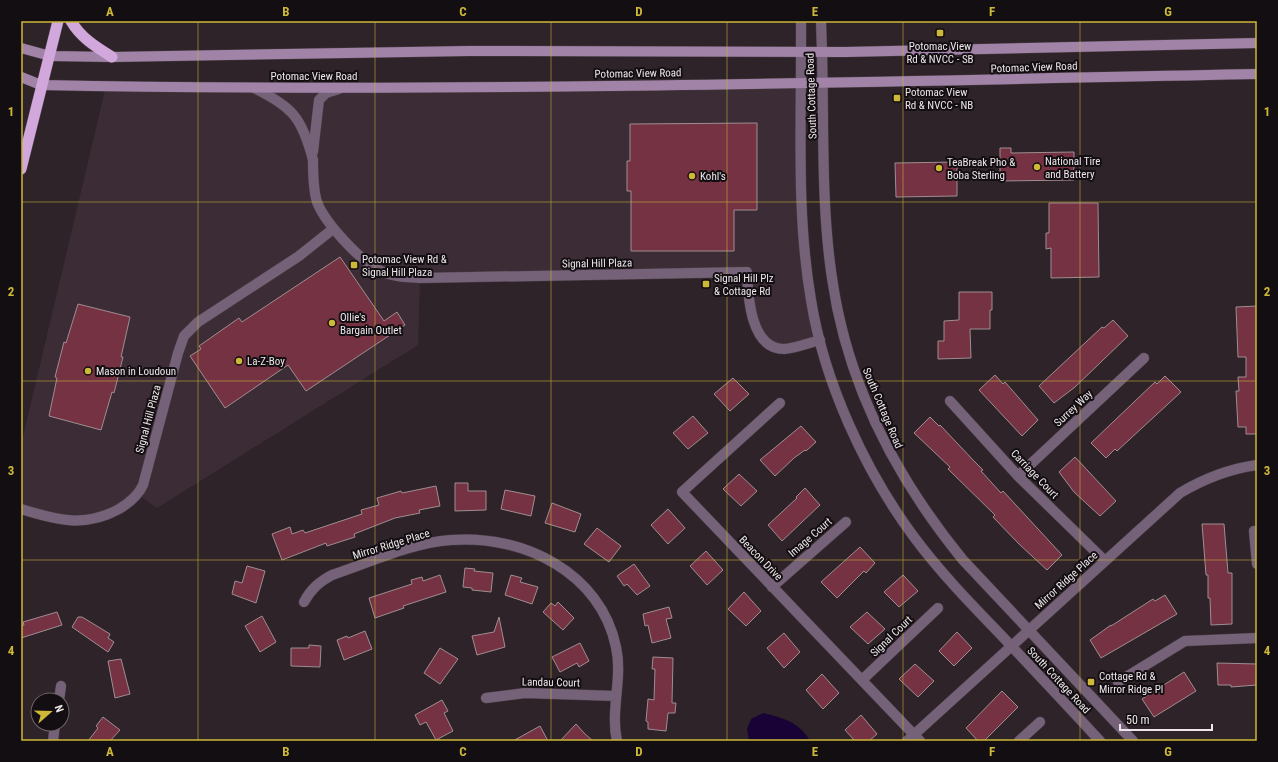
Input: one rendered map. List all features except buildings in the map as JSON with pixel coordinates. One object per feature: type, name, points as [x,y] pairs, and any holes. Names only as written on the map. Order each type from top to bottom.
[{"type":"highway","points":[[21,169],[58,21]]},
{"type":"highway","points":[[71,21],[77,32],[91,44],[112,57]]},
{"type":"main road","name":"Potomac View Road","points":[[21,48],[50,56],[112,57],[469,51],[822,52],[1257,43]]},
{"type":"main road","name":"Potomac View Road","points":[[21,77],[41,85],[340,88],[801,83],[1257,74]]},
{"type":"street","name":"South Cottage Road","points":[[801,21],[802,204],[806,264],[811,302],[820,340],[830,374],[854,436],[891,504],[934,563],[1100,741]]},
{"type":"street","name":"South Cottage Road","points":[[821,21],[827,230],[830,262],[835,298],[844,335],[858,382],[872,418],[889,454],[925,512],[962,560],[1133,741]]},
{"type":"street","points":[[254,88],[278,100],[293,114],[305,133],[313,160]]},
{"type":"street","points":[[313,160],[319,100],[326,93],[340,88]]},
{"type":"street","name":"Signal Hill Plaza","points":[[313,160],[314,188],[318,202],[327,221],[333,229],[372,266],[382,272],[405,277],[747,272],[751,316],[766,340],[771,345],[784,349],[820,340]]},
{"type":"street","name":"Signal Hill Plaza","points":[[21,509],[40,515],[79,522],[108,515],[129,503],[140,491],[145,478],[178,353],[184,336],[189,328],[299,256],[333,229]]},
{"type":"street","name":"Surrey Way","points":[[1018,476],[1144,358]]},
{"type":"street","name":"Carriage Court","points":[[950,401],[1018,476],[1105,561]]},
{"type":"street","name":"Beacon Drive","points":[[780,403],[682,492],[862,680],[914,739]]},
{"type":"street","name":"Mirror Ridge Place","points":[[914,739],[1011,646],[1180,493],[1212,476],[1235,468],[1257,465]]},
{"type":"street","name":"Image Court","points":[[772,587],[846,522]]},
{"type":"street","points":[[1254,531],[1257,564]]},
{"type":"street","name":"Mirror Ridge Place","points":[[304,602],[310,592],[320,582],[332,575],[429,543],[471,539],[492,541],[526,550],[548,559],[574,575],[597,602],[606,618],[616,648],[619,667],[615,716],[618,741]]},
{"type":"street","name":"Signal Court","points":[[862,680],[938,608]]},
{"type":"street","points":[[1118,682],[1185,641],[1257,638]]},
{"type":"street","points":[[60,692],[61,686]]},
{"type":"street","name":"Landau Court","points":[[486,698],[525,693],[616,696]]},
{"type":"street","points":[[1019,741],[1040,722]]},
{"type":"shaded area","points":[[801,83],[802,204],[820,340],[784,349],[761,335],[747,272],[420,279],[418,345],[157,508],[137,494],[95,520],[21,509],[21,445],[106,86]]},
{"type":"shaded area","points":[[763,713],[784,719],[796,725],[810,741],[749,741],[747,729],[751,719]]},
{"type":"place","name":"Potomac View Rd & NVCC - SB","points":[[940,33]]},
{"type":"place","name":"Potomac View Rd & NVCC - NB","points":[[897,98]]},
{"type":"place","name":"National Tire and Battery","points":[[1037,167]]},
{"type":"place","name":"TeaBreak Pho & Boba Sterling","points":[[939,168]]},
{"type":"place","name":"Kohl's","points":[[692,176]]},
{"type":"place","name":"Potomac View Rd & Signal Hill Plaza","points":[[354,265]]},
{"type":"place","name":"Signal Hill Plz & Cottage Rd","points":[[706,284]]},
{"type":"place","name":"Ollie's Bargain Outlet","points":[[332,323]]},
{"type":"place","name":"La-Z-Boy","points":[[239,361]]},
{"type":"place","name":"Mason in Loudoun","points":[[88,371]]},
{"type":"place","name":"Cottage Rd & Mirror Ridge Pl","points":[[1091,682]]}]
